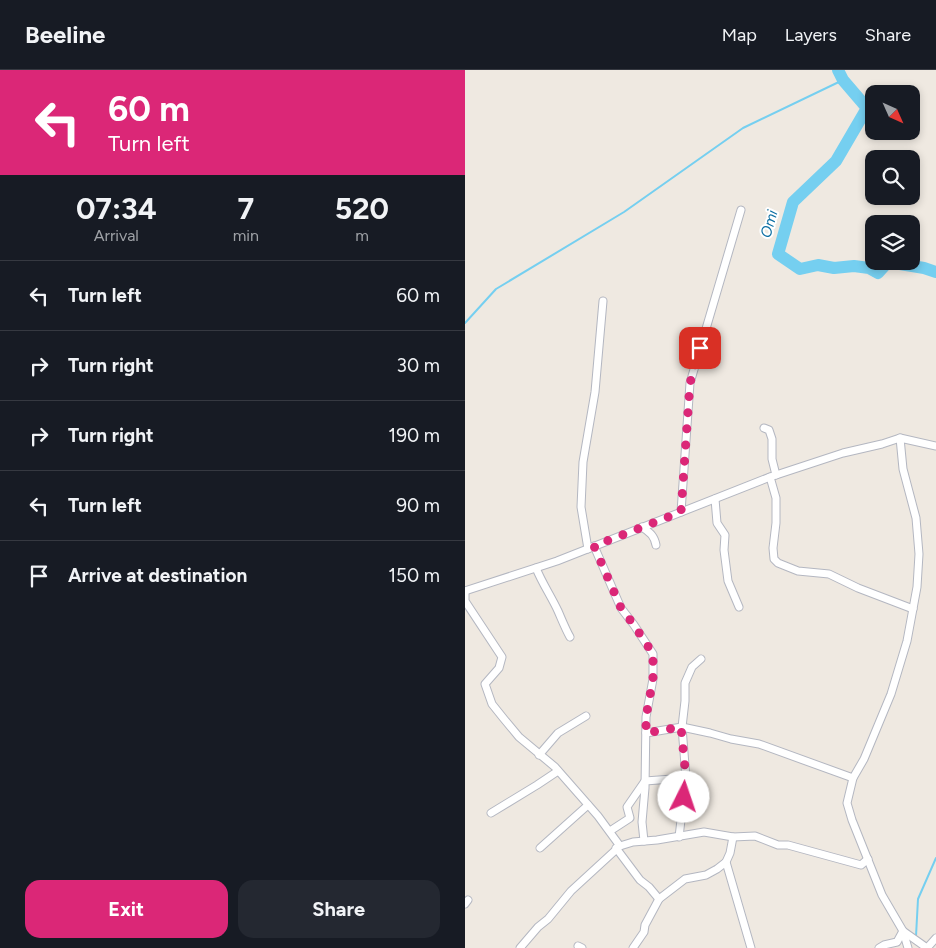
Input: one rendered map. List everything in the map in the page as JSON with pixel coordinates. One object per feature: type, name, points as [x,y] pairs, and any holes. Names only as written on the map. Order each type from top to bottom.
[{"type":"street","points":[[681,512],[690,383],[741,210]]},
{"type":"street","points":[[603,301],[595,392],[583,462],[581,507],[591,547],[621,608],[653,654],[653,679],[646,717],[642,822],[644,841]]},
{"type":"street","points":[[764,428],[769,430],[771,439],[776,498],[773,548],[774,558],[778,563],[798,571],[829,574],[858,588],[913,608]]},
{"type":"street","points":[[900,438],[903,469],[916,518],[919,554],[917,587],[907,642],[891,694],[864,759],[853,778],[847,803],[882,895],[903,931],[908,948]]},
{"type":"street","points":[[659,899],[640,880],[618,847],[610,831],[558,771],[519,737],[492,704],[485,684],[499,668],[502,657],[465,601],[465,591],[536,568],[773,476],[843,453],[900,438],[936,446]]},
{"type":"street","points":[[715,499],[717,523],[725,535],[724,550],[728,581],[739,606]]},
{"type":"street","points":[[642,527],[651,533],[656,545]]},
{"type":"street","points":[[536,568],[570,637]]},
{"type":"street","points":[[679,837],[686,778],[681,727],[685,701],[685,683],[692,667],[701,659]]},
{"type":"street","points":[[539,755],[558,733],[586,716]]},
{"type":"street","points":[[646,733],[681,727],[759,744],[853,778]]},
{"type":"street","points":[[491,813],[558,771]]},
{"type":"street","points":[[645,781],[686,778]]},
{"type":"street","points":[[610,831],[630,818],[627,807],[645,781]]},
{"type":"street","points":[[539,848],[587,805]]},
{"type":"street","points":[[520,948],[571,890],[595,871],[618,847],[704,832],[733,837],[755,836],[778,845],[788,845],[861,865],[868,859]]},
{"type":"street","points":[[633,948],[644,932],[645,925],[659,899],[685,879],[706,875],[726,862],[733,837]]},
{"type":"street","points":[[726,862],[751,948]]},
{"type":"street","points":[[903,931],[927,948],[936,938]]},
{"type":"street","points":[[879,948],[897,942],[903,931]]},
{"type":"waterway","name":"Omi","points":[[838,70],[843,80],[867,108],[836,161],[793,202],[778,254],[800,269],[818,265],[834,268],[854,266],[869,268],[878,273],[888,262],[936,272]]},
{"type":"waterway","points":[[465,323],[496,289],[624,212],[743,128],[843,80]]},
{"type":"waterway","points":[[916,936],[918,899],[936,858]]},
{"type":"route","points":[[684,797],[686,778],[681,727],[646,733],[646,717],[653,679],[653,654],[621,608],[594,546],[681,512],[690,383],[700,348]]}]
